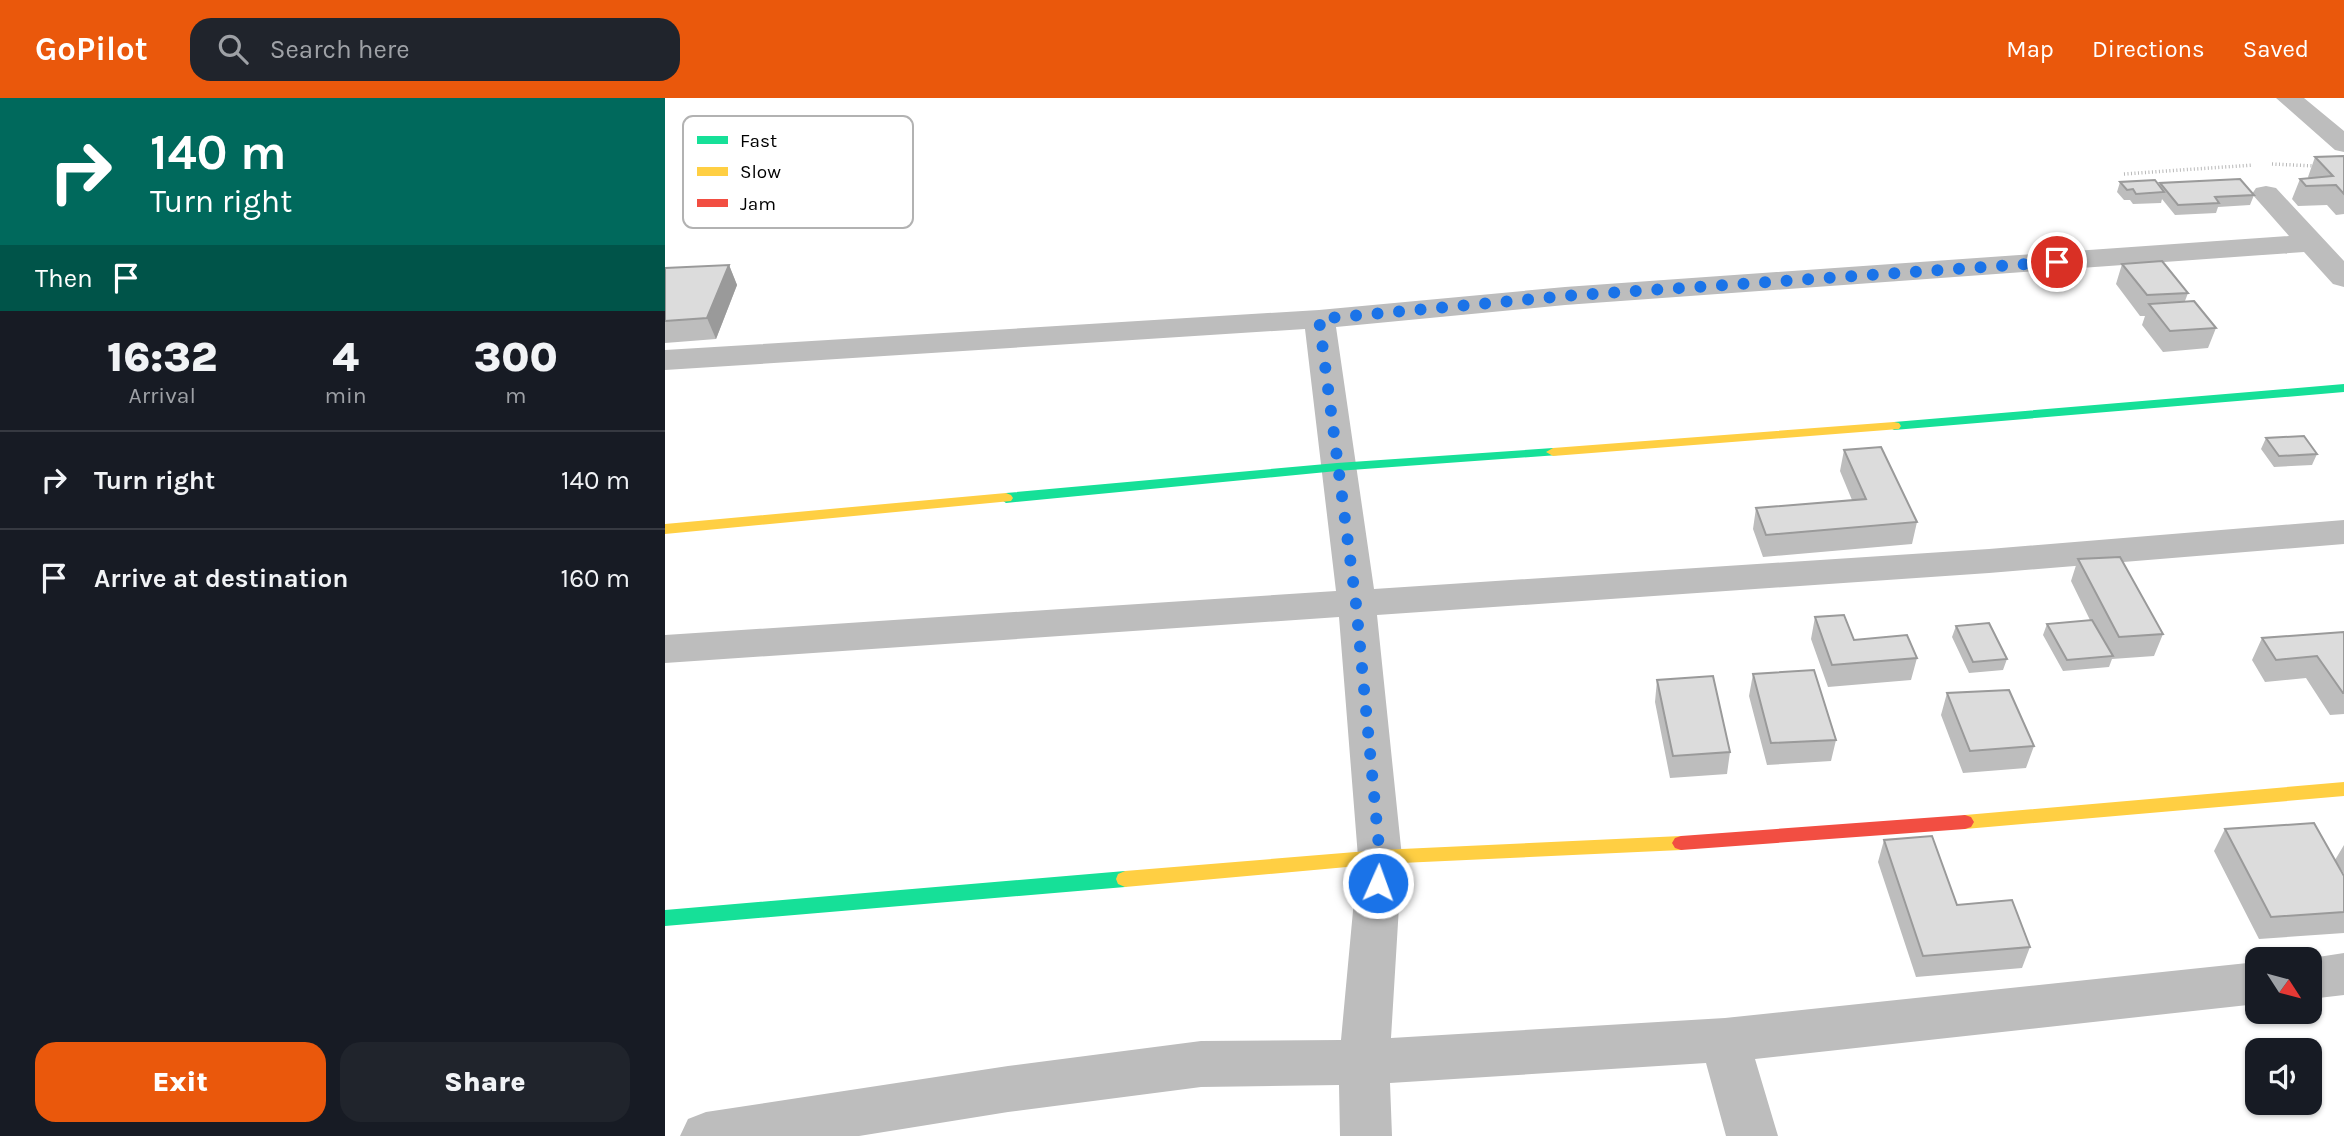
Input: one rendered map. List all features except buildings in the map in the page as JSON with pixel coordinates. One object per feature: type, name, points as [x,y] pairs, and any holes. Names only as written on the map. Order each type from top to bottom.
[{"type":"street","points":[[2289,98],[2344,144]]},
{"type":"street","points":[[2266,194],[2344,278]]},
{"type":"street","points":[[665,360],[1319,319],[1565,296],[2313,243]]},
{"type":"street","points":[[1319,319],[1356,604],[1380,858],[1364,1062],[1366,1136]]},
{"type":"street","points":[[665,529],[1337,467],[1744,438],[2344,388]]},
{"type":"street","points":[[665,649],[1989,561],[2344,532]]},
{"type":"street","points":[[665,918],[1380,858],[1724,841],[2060,815],[2344,789]]},
{"type":"street","points":[[2322,977],[2344,974]]},
{"type":"street","points":[[706,1136],[1009,1089],[1201,1064],[1364,1062],[1725,1040],[2245,984]]},
{"type":"street","points":[[1725,1040],[1752,1136]]},
{"type":"path","points":[[2124,174],[2258,164]]},
{"type":"path","points":[[2271,164],[2320,167]]},
{"type":"traffic: fast","points":[[1894,426],[2344,388]]},
{"type":"traffic: fast","points":[[1006,498],[1337,467],[1553,452]]},
{"type":"traffic: fast","points":[[665,918],[1125,879]]},
{"type":"traffic: slow","points":[[1553,452],[1894,426]]},
{"type":"traffic: slow","points":[[665,529],[1006,498]]},
{"type":"traffic: slow","points":[[1965,822],[2344,789]]},
{"type":"traffic: slow","points":[[1125,879],[1380,857],[1681,843]]},
{"type":"traffic: jam","points":[[1681,843],[1965,822]]},
{"type":"route","points":[[1378,883],[1380,858],[1356,604],[1319,319],[1565,296],[2057,262]]}]
